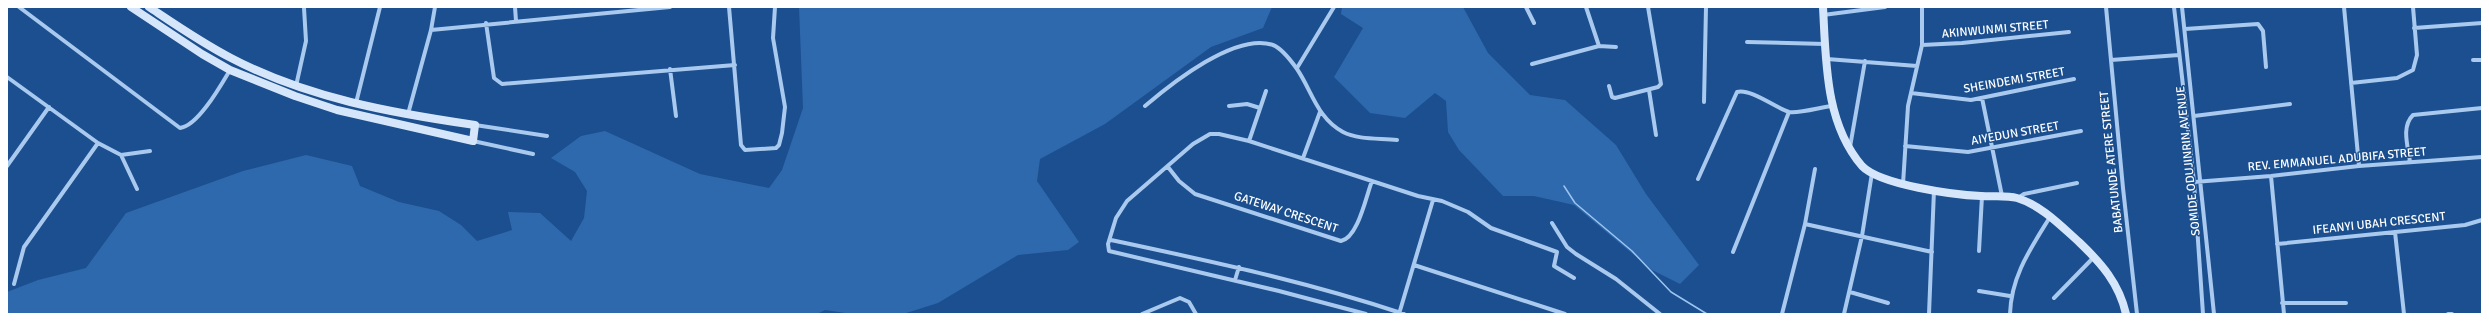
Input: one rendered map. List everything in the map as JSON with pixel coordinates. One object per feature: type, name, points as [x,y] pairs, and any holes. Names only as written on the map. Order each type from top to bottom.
[{"type":"street","points":[[19,7],[180,128],[190,124],[219,90],[230,70]]},
{"type":"street","points":[[131,7],[202,54],[230,70],[295,96],[337,110],[533,154]]},
{"type":"street","points":[[148,7],[231,58],[296,86],[356,103],[408,115],[547,136]]},
{"type":"street","points":[[356,103],[380,7]]},
{"type":"street","points":[[408,115],[431,30],[435,7]]},
{"type":"street","points":[[515,7],[516,21]]},
{"type":"street","points":[[431,30],[634,8],[670,7]]},
{"type":"street","points":[[729,7],[741,146],[746,150],[776,148],[779,145],[782,133],[784,107],[773,38],[775,7]]},
{"type":"street","points":[[1297,68],[1334,7]]},
{"type":"street","points":[[1526,7],[1534,23]]},
{"type":"street","points":[[1586,7],[1599,46]]},
{"type":"street","points":[[1609,86],[1612,97],[1615,98],[1649,90],[1661,84],[1648,7]]},
{"type":"street","points":[[1704,102],[1706,7]]},
{"type":"street","points":[[1885,7],[1823,11],[1832,106],[1838,125],[1850,147],[1864,167],[1872,173],[1903,184],[1982,196],[2017,198],[2050,217],[2094,257],[2109,273],[2128,313]]},
{"type":"street","points":[[1903,184],[1905,146],[1911,92],[1922,45],[1922,7]]},
{"type":"street","name":"BABATUNDE ATERE STREET","points":[[2106,7],[2122,188],[2137,314]]},
{"type":"street","points":[[2174,7],[2194,182],[2203,314]]},
{"type":"street","name":"SOMIDE ODUJINRIN AVENUE","points":[[2182,7],[2214,314]]},
{"type":"street","points":[[2344,7],[2359,166]]},
{"type":"street","points":[[2351,83],[2397,78],[2409,73],[2417,61],[2413,7]]},
{"type":"street","points":[[296,86],[306,41],[304,8]]},
{"type":"street","points":[[486,23],[494,78],[502,84],[670,69],[735,65]]},
{"type":"street","points":[[2414,28],[2482,23]]},
{"type":"street","points":[[2185,28],[2258,24],[2263,30],[2266,67]]},
{"type":"street","name":"AKINWUNMI STREET","points":[[1922,45],[1962,43],[2069,32]]},
{"type":"street","points":[[1747,42],[1826,44]]},
{"type":"street","points":[[1145,106],[1205,63],[1244,44],[1266,44],[1276,47],[1297,68],[1320,112],[1342,131],[1352,136],[1397,140]]},
{"type":"street","points":[[1532,64],[1599,46],[1616,47]]},
{"type":"street","points":[[2111,60],[2179,55]]},
{"type":"street","points":[[1827,59],[1917,66]]},
{"type":"street","points":[[2472,60],[2482,60]]},
{"type":"street","points":[[1850,147],[1865,61]]},
{"type":"street","points":[[670,69],[676,116]]},
{"type":"street","points":[[7,76],[98,143],[121,155],[150,151]]},
{"type":"street","name":"SHEINDEMI STREET","points":[[1911,92],[1958,100],[1982,98],[2074,79]]},
{"type":"street","points":[[1249,141],[1266,90]]},
{"type":"street","points":[[1649,90],[1656,135]]},
{"type":"street","points":[[1698,179],[1736,92],[1740,91],[1761,98],[1789,112],[1832,106]]},
{"type":"street","points":[[1982,98],[2002,196]]},
{"type":"street","points":[[1229,106],[1247,104],[1260,108]]},
{"type":"street","points":[[2194,116],[2290,104]]},
{"type":"street","points":[[7,166],[49,107]]},
{"type":"street","points":[[2410,162],[2406,128],[2407,122],[2413,115],[2482,108]]},
{"type":"street","points":[[1303,158],[1320,112]]},
{"type":"street","points":[[1733,252],[1789,112]]},
{"type":"street","points":[[473,141],[475,125]]},
{"type":"street","name":"AIYEDUN STREET","points":[[1905,146],[1954,151],[1993,148],[2081,131]]},
{"type":"street","points":[[1366,314],[1234,280],[1109,251],[1108,244],[1111,240],[1119,211],[1194,144],[1210,134],[1249,141],[1433,200],[1442,201],[1463,210],[1491,228],[1557,252],[1554,266],[1574,278]]},
{"type":"street","points":[[14,284],[24,247],[98,143]]},
{"type":"street","points":[[121,155],[137,189]]},
{"type":"street","name":"REV. EMMANUEL ADUBIFA STREET","points":[[2194,182],[2271,176],[2359,166],[2482,157]]},
{"type":"street","name":"GATEWAY CRESCENT","points":[[1168,168],[1179,182],[1195,194],[1341,240],[1346,240],[1353,233],[1372,181]]},
{"type":"street","points":[[1782,314],[1805,224],[1815,169]]},
{"type":"street","points":[[1844,314],[1862,236],[1872,173]]},
{"type":"street","points":[[2271,176],[2284,314]]},
{"type":"street","points":[[2017,198],[2024,194],[2077,184]]},
{"type":"street","points":[[1929,314],[1934,189]]},
{"type":"street","points":[[1979,251],[1982,196]]},
{"type":"street","points":[[1399,313],[1433,200]]},
{"type":"street","points":[[2010,314],[2010,296],[2019,269],[2050,217]]},
{"type":"street","name":"IFEANYI UBAH CRESCENT","points":[[2277,244],[2466,225],[2482,220]]},
{"type":"street","points":[[1552,223],[1568,247],[1576,254],[1616,279],[1660,314]]},
{"type":"street","points":[[1805,224],[1932,252]]},
{"type":"street","points":[[2395,232],[2404,314]]},
{"type":"street","points":[[1111,240],[1239,267],[1404,314]]},
{"type":"street","points":[[2054,298],[2094,257]]},
{"type":"street","points":[[1414,265],[1565,314]]},
{"type":"street","points":[[1234,280],[1239,267]]},
{"type":"street","points":[[1979,291],[2010,296]]},
{"type":"street","points":[[1850,292],[1888,303]]},
{"type":"street","points":[[1142,314],[1180,298],[1189,302],[1196,314]]},
{"type":"street","points":[[2282,303],[2346,303]]},
{"type":"shaded area","points":[[799,7],[1272,7],[1263,28],[1211,47],[1105,124],[1040,159],[1037,181],[1079,242],[1068,250],[1018,255],[938,303],[903,314],[852,314],[825,310],[817,314],[7,314],[7,292],[38,280],[86,268],[126,213],[243,171],[306,155],[352,166],[360,186],[399,202],[439,211],[461,225],[477,241],[512,230],[508,212],[540,213],[571,241],[584,218],[587,191],[575,172],[551,158],[581,136],[605,131],[700,174],[769,188],[782,170],[803,108]]},
{"type":"shaded area","points":[[1342,7],[1463,7],[1488,53],[1530,95],[1565,100],[1616,145],[1646,194],[1699,265],[1680,284],[1652,270],[1574,205],[1534,196],[1503,196],[1459,150],[1448,132],[1446,101],[1435,93],[1405,118],[1370,113],[1334,77],[1363,28],[1341,14]]},
{"type":"waterway","points":[[1564,186],[1575,203],[1632,251],[1671,292],[1707,314]]}]
